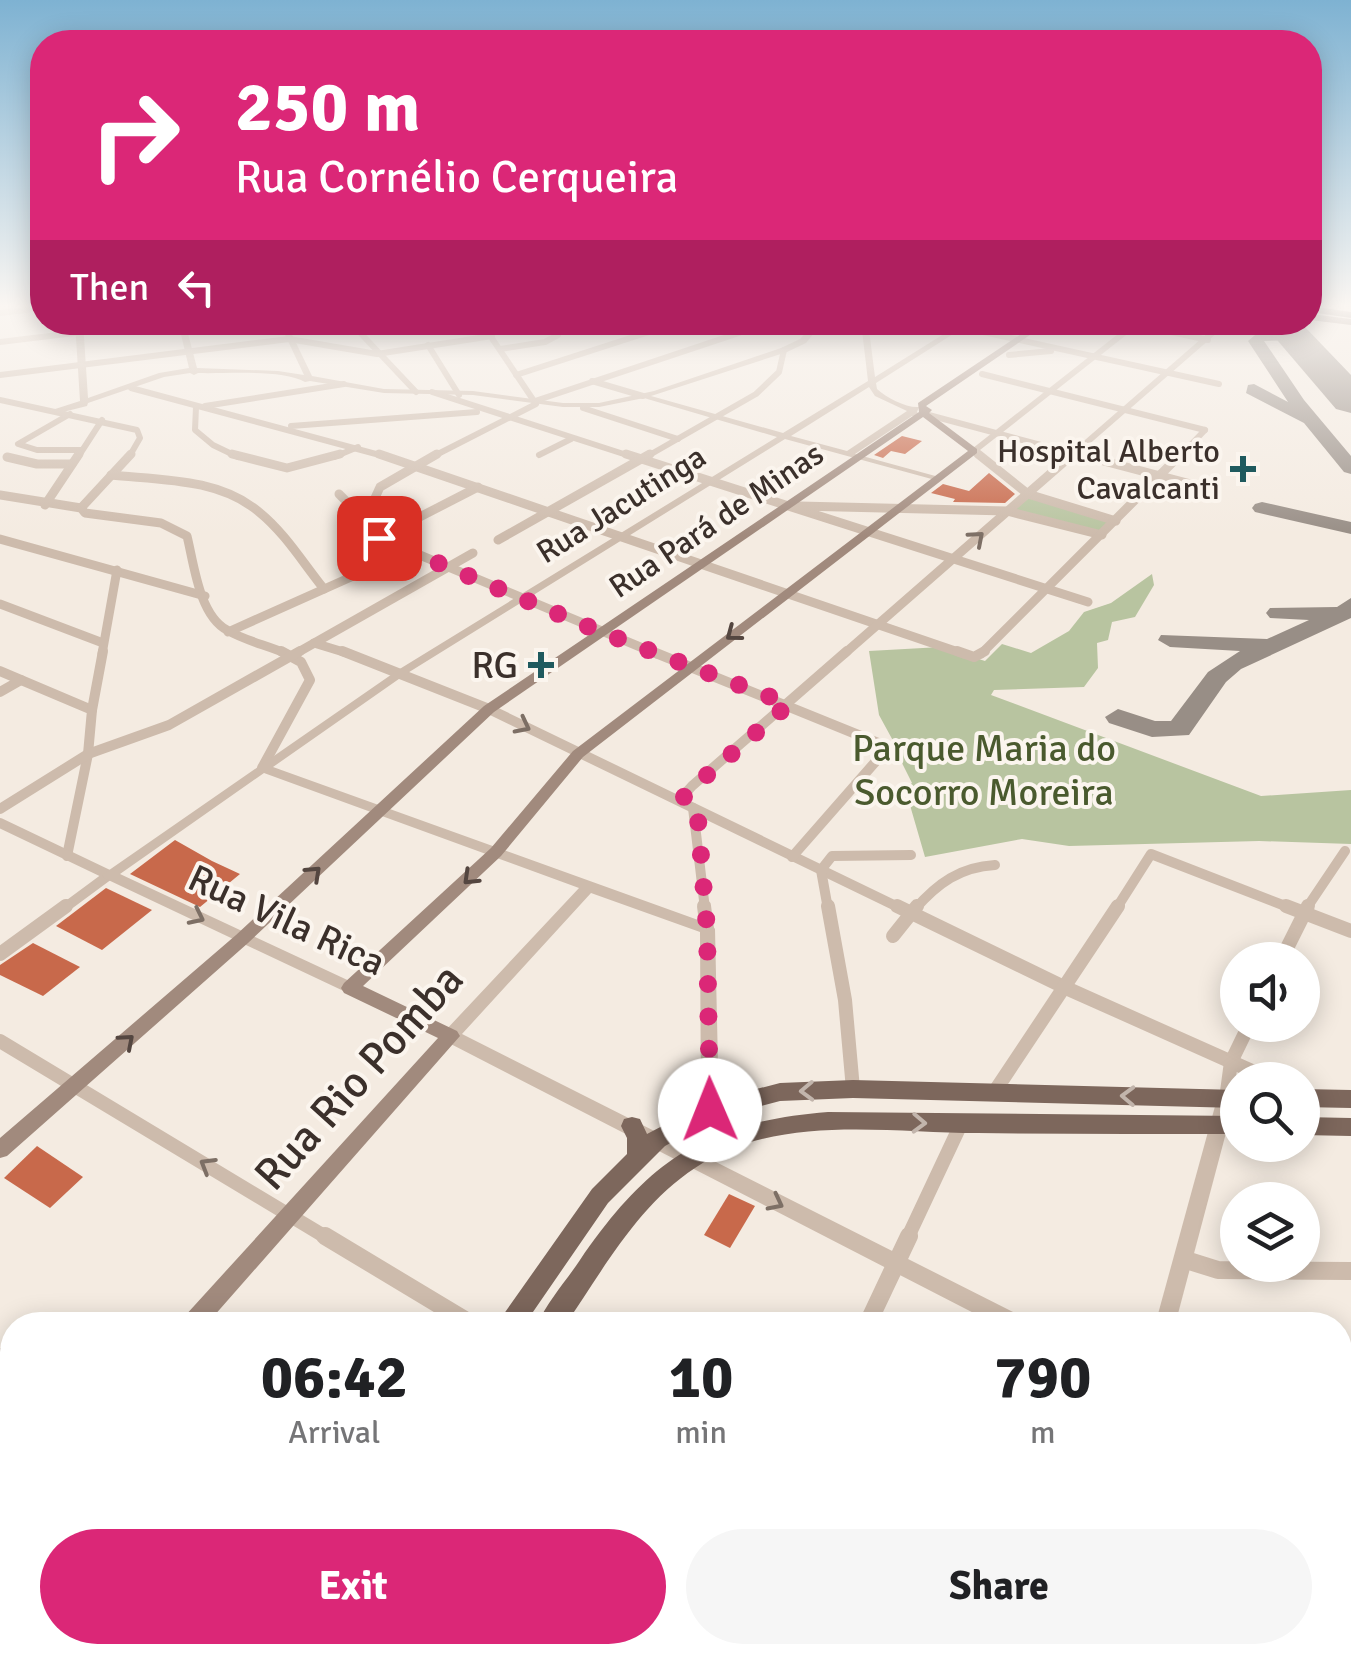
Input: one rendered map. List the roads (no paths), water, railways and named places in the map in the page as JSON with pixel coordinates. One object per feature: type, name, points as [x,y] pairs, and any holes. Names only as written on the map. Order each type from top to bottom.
[{"type":"main road","name":"Rua Pará de Minas","points":[[920,412],[965,381]]},
{"type":"main road","name":"Rua Pará de Minas","points":[[0,1150],[242,939],[490,709],[855,454],[971,381]]},
{"type":"main road","points":[[350,988],[496,852],[578,754],[974,451],[920,412]]},
{"type":"main road","name":"Rua Vila Rica","points":[[350,988],[450,1036]]},
{"type":"main road","name":"Rua Rio Pomba","points":[[204,1312],[450,1036]]},
{"type":"main road","points":[[517,1312],[600,1196],[658,1139],[710,1110],[780,1092],[853,1089],[1220,1098]]},
{"type":"main road","points":[[1320,1098],[1351,1099]]},
{"type":"main road","points":[[559,1312],[625,1220],[689,1159],[736,1134],[789,1123],[1220,1125]]},
{"type":"main road","points":[[632,1126],[638,1138],[639,1158]]},
{"type":"main road","points":[[1320,1126],[1351,1127]]},
{"type":"street","points":[[84,381],[84,402]]},
{"type":"street","points":[[3,458],[64,412],[146,381]]},
{"type":"street","points":[[64,412],[84,402],[159,381]]},
{"type":"street","points":[[315,381],[583,408],[678,439]]},
{"type":"street","points":[[404,381],[416,392]]},
{"type":"street","points":[[450,381],[458,394]]},
{"type":"street","points":[[520,381],[536,402]]},
{"type":"street","points":[[365,520],[380,486],[414,465],[509,420],[536,402],[592,381],[936,479]]},
{"type":"street","points":[[583,408],[649,396],[694,381]]},
{"type":"street","points":[[498,540],[720,417],[771,381]]},
{"type":"street","points":[[871,381],[878,395],[920,412],[1206,488]]},
{"type":"street","name":"Rua Jacutinga","points":[[109,875],[402,672],[871,381]]},
{"type":"street","points":[[131,388],[358,447],[974,657],[1047,590],[1205,430],[1008,381]]},
{"type":"street","points":[[1063,381],[974,451],[1028,494],[1116,521]]},
{"type":"street","points":[[710,1110],[707,929],[689,805],[684,795],[1161,381]]},
{"type":"street","points":[[1204,381],[1219,384]]},
{"type":"street","points":[[197,407],[341,386],[432,393],[1088,602]]},
{"type":"street","points":[[536,402],[590,405],[649,396]]},
{"type":"street","points":[[0,400],[132,426],[140,436],[134,450],[81,508]]},
{"type":"street","points":[[197,407],[193,423],[196,432],[212,444],[272,468],[299,468],[358,447]]},
{"type":"street","points":[[281,426],[486,412]]},
{"type":"street","points":[[44,505],[102,420]]},
{"type":"street","points":[[539,455],[571,439]]},
{"type":"street","points":[[21,446],[81,450]]},
{"type":"street","points":[[3,458],[37,464],[72,464]]},
{"type":"street","points":[[112,475],[200,487],[240,498],[260,513],[324,589]]},
{"type":"street","points":[[406,524],[478,487]]},
{"type":"street","points":[[340,494],[379,538],[407,552],[880,742],[884,752],[792,857]]},
{"type":"street","points":[[0,495],[162,523],[183,533],[214,622],[228,632],[291,655],[307,665],[310,678],[271,744],[262,768],[707,929]]},
{"type":"street","points":[[785,506],[1007,512],[1102,535]]},
{"type":"street","points":[[0,539],[205,596]]},
{"type":"street","points":[[228,632],[407,552]]},
{"type":"street","points":[[0,809],[88,754],[168,725],[473,553]]},
{"type":"street","points":[[67,856],[88,754],[117,570]]},
{"type":"street","points":[[0,604],[103,642]]},
{"type":"street","points":[[314,643],[402,672],[490,709],[1066,988],[1231,1062],[1241,1042]]},
{"type":"street","points":[[0,671],[92,710]]},
{"type":"street","points":[[0,692],[20,680]]},
{"type":"street","points":[[271,744],[290,749]]},
{"type":"street","name":"Rua Vila Rica","points":[[0,823],[350,988]]},
{"type":"street","points":[[1289,942],[1345,851]]},
{"type":"street","points":[[994,1091],[1066,988],[1151,854],[1351,931]]},
{"type":"street","points":[[820,870],[832,856],[910,855]]},
{"type":"street","points":[[893,936],[939,884],[968,868],[995,865]]},
{"type":"street","points":[[820,870],[845,1000],[853,1089]]},
{"type":"street","points":[[0,954],[109,875]]},
{"type":"street","name":"Rua Rio Pomba","points":[[450,1036],[589,886]]},
{"type":"street","name":"Rua Vila Rica","points":[[450,1036],[992,1312]]},
{"type":"street","points":[[0,1041],[450,1312]]},
{"type":"street","points":[[872,1312],[961,1124]]},
{"type":"street","points":[[1168,1312],[1220,1146]]},
{"type":"street","points":[[1183,1259],[1218,1270],[1351,1271]]},
{"type":"place","name":"Hospital Alberto Cavalcanti","points":[[1243,469]]},
{"type":"place","name":"RG","points":[[541,665]]},
{"type":"park label","name":"Parque Maria do Socorro Moreira","points":[[984,770]]}]
